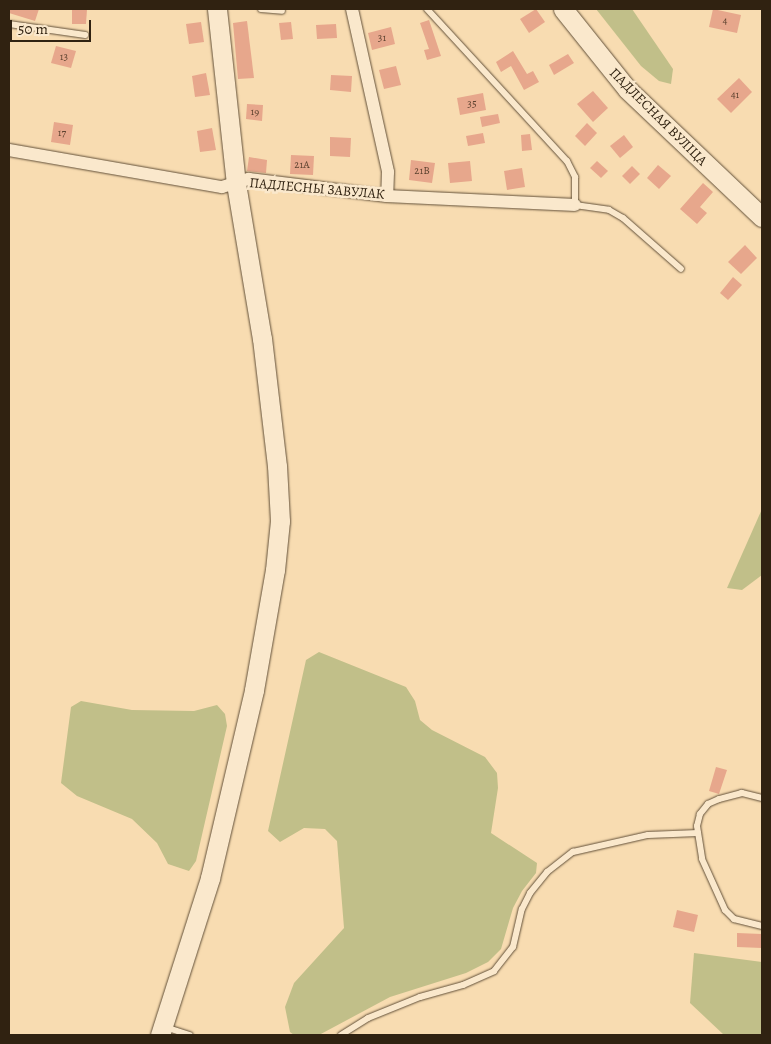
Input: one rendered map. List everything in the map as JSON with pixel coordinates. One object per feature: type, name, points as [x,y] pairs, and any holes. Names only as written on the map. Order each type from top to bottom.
[{"type":"street","name":"ПАДЛЕСНЫ ЗАВУЛАК","points":[[217,9],[236,184],[249,179],[387,196],[575,205]]},
{"type":"street","points":[[352,9],[388,172],[387,196]]},
{"type":"street","name":"ПАДЛЕСНАЯ ВУЛІЦА","points":[[564,9],[627,89],[762,217]]},
{"type":"street","points":[[9,150],[222,187],[236,184],[262,339],[277,466],[280,521],[275,570],[249,709],[210,878],[161,1031]]},
{"type":"lane","points":[[261,9],[282,11]]},
{"type":"lane","points":[[427,9],[567,161],[575,177],[575,205],[609,210],[623,218],[681,269]]},
{"type":"lane","points":[[9,24],[85,35]]},
{"type":"lane","points":[[762,798],[742,793],[708,804],[700,814],[698,833],[702,859],[725,910],[734,919],[762,926]]},
{"type":"lane","points":[[341,1035],[368,1018],[420,997],[463,985],[494,971],[513,947],[522,909],[530,893],[547,872],[573,852],[648,835],[698,833]]},
{"type":"lane","points":[[161,1031],[190,1035]]},
{"type":"shaded area","points":[[596,9],[632,9],[673,69],[671,84],[659,81],[641,66]]},
{"type":"shaded area","points":[[762,509],[762,575],[742,590],[727,588]]},
{"type":"shaded area","points":[[319,652],[406,687],[415,701],[420,720],[432,730],[485,757],[497,773],[498,788],[491,833],[537,863],[536,873],[522,891],[513,908],[501,949],[488,962],[466,973],[390,997],[319,1035],[294,1035],[290,1032],[285,1007],[294,983],[344,928],[337,841],[325,829],[304,828],[280,842],[268,831],[306,660]]},
{"type":"shaded area","points":[[81,701],[132,710],[194,711],[217,705],[225,714],[227,726],[196,861],[189,871],[168,864],[157,843],[132,819],[77,796],[61,783],[71,707]]},
{"type":"shaded area","points":[[694,953],[762,962],[762,1035],[724,1035],[690,1003]]},
{"type":"building","points":[[9,9],[39,9],[35,21],[9,13]]},
{"type":"building","points":[[72,9],[87,9],[86,24],[72,24]]},
{"type":"building","points":[[536,9],[545,22],[529,33],[520,19]]},
{"type":"building","points":[[713,9],[741,15],[737,33],[709,27]]},
{"type":"building","points":[[429,20],[441,56],[427,60],[424,50],[429,49],[420,23]]},
{"type":"building","points":[[247,21],[254,78],[238,79],[233,23]]},
{"type":"building","points":[[201,22],[204,42],[189,44],[186,24]]},
{"type":"building","points":[[291,22],[293,39],[281,40],[279,23]]},
{"type":"building","points":[[336,24],[337,38],[317,39],[316,25]]},
{"type":"building","points":[[391,27],[395,44],[372,50],[368,33]]},
{"type":"building","points":[[56,46],[76,51],[71,68],[51,63]]},
{"type":"building","points":[[513,51],[527,74],[533,71],[539,82],[524,90],[511,66],[501,72],[496,62]]},
{"type":"building","points":[[568,54],[574,63],[554,75],[549,65]]},
{"type":"building","points":[[396,66],[401,85],[384,89],[379,70]]},
{"type":"building","points":[[206,73],[210,95],[195,97],[192,76]]},
{"type":"building","points":[[331,75],[352,76],[351,92],[330,90]]},
{"type":"building","points":[[739,78],[752,92],[731,113],[717,99]]},
{"type":"building","points":[[593,91],[608,108],[593,122],[577,104]]},
{"type":"building","points":[[483,93],[486,110],[460,115],[457,98]]},
{"type":"building","points":[[247,104],[263,105],[262,121],[246,119]]},
{"type":"building","points":[[498,114],[500,123],[482,127],[480,117]]},
{"type":"building","points":[[54,122],[73,125],[70,145],[51,142]]},
{"type":"building","points":[[587,123],[597,133],[585,146],[575,136]]},
{"type":"building","points":[[212,128],[216,150],[200,152],[197,131]]},
{"type":"building","points":[[483,133],[485,143],[468,146],[466,136]]},
{"type":"building","points":[[530,134],[532,150],[522,151],[521,135]]},
{"type":"building","points":[[624,135],[633,147],[620,158],[610,146]]},
{"type":"building","points":[[330,137],[351,138],[350,157],[330,156]]},
{"type":"building","points":[[291,155],[314,156],[313,175],[290,174]]},
{"type":"building","points":[[249,157],[267,160],[266,173],[247,171]]},
{"type":"building","points":[[411,160],[435,163],[432,183],[409,180]]},
{"type":"building","points":[[470,161],[472,181],[450,183],[448,163]]},
{"type":"building","points":[[597,161],[608,171],[601,178],[590,168]]},
{"type":"building","points":[[658,165],[671,176],[659,189],[647,178]]},
{"type":"building","points":[[632,166],[640,174],[630,184],[622,176]]},
{"type":"building","points":[[522,168],[525,187],[507,190],[504,171]]},
{"type":"building","points":[[703,183],[713,192],[700,207],[707,213],[697,224],[680,209]]},
{"type":"building","points":[[745,245],[757,258],[741,274],[728,262]]},
{"type":"building","points":[[733,277],[742,285],[728,300],[720,293]]},
{"type":"building","points":[[716,767],[727,770],[719,794],[709,791]]},
{"type":"building","points":[[677,910],[698,915],[694,932],[673,927]]},
{"type":"building","points":[[737,933],[762,934],[762,948],[737,947]]}]
